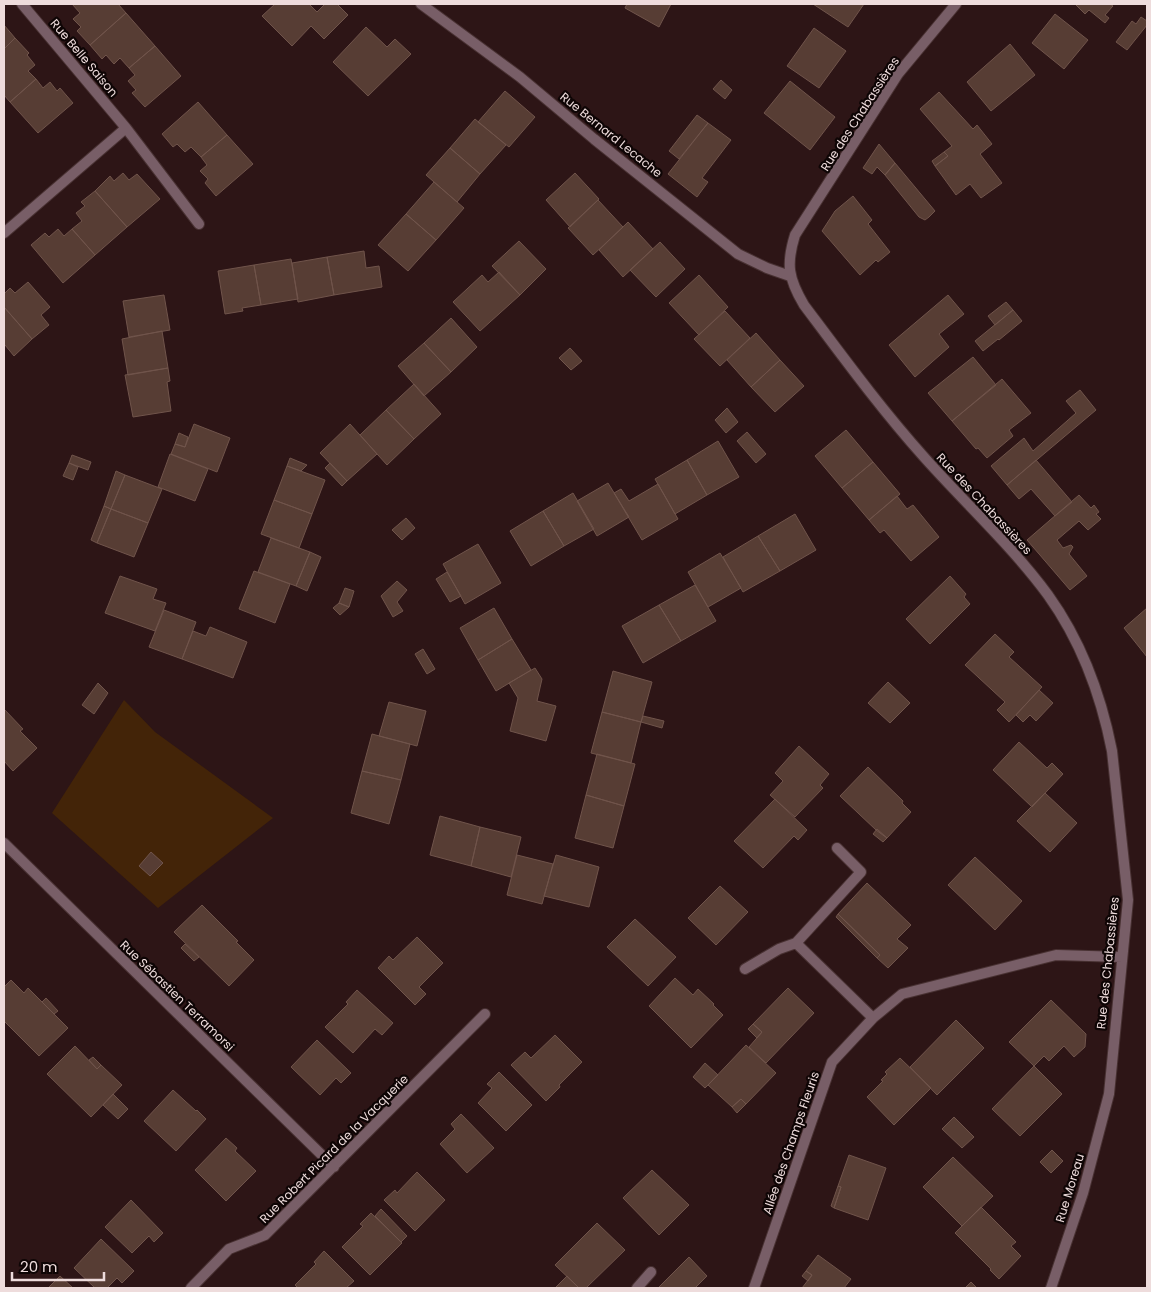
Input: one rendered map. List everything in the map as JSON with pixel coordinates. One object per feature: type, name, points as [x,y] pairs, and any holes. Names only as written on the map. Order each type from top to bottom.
[{"type":"street","name":"Rue Belle Saison","points":[[22,4],[126,128],[199,224]]},
{"type":"street","name":"Rue Bernard Lecache","points":[[421,4],[520,77],[738,254],[767,268],[790,276]]},
{"type":"street","name":"Rue des Chabassières","points":[[956,4],[898,74],[795,234],[789,253],[790,276],[796,292],[804,305],[871,392],[923,455],[1024,565],[1048,595],[1073,634],[1090,673],[1101,705],[1112,751],[1128,900],[1109,1094]]},
{"type":"street","points":[[4,233],[126,128]]},
{"type":"street","name":"Rue Sébastien Terramorsi","points":[[4,843],[334,1167]]},
{"type":"street","points":[[745,968],[779,949],[796,943],[861,872],[837,848]]},
{"type":"street","points":[[796,943],[873,1018]]},
{"type":"street","name":"Allée des Champs Fleuris","points":[[754,1288],[832,1062],[873,1018],[902,994],[1056,955],[1122,957]]},
{"type":"street","name":"Rue Robert Picard de la Vacquerie","points":[[191,1288],[229,1249],[265,1235],[486,1014]]},
{"type":"street","name":"Rue Moreau","points":[[1051,1288],[1083,1192],[1109,1094]]},
{"type":"street","points":[[636,1288],[651,1272]]},
{"type":"shaded area","points":[[124,700],[155,732],[273,818],[158,908],[52,813]]},
{"type":"building","points":[[72,4],[118,4],[126,13],[90,45],[77,31],[81,27],[73,19],[80,13]]},
{"type":"building","points":[[275,4],[309,4],[317,12],[325,4],[337,4],[348,15],[324,39],[311,26],[292,46],[262,16]]},
{"type":"building","points":[[627,4],[671,4],[659,27],[625,8]]},
{"type":"building","points":[[813,4],[864,4],[848,27]]},
{"type":"building","points":[[1075,4],[1110,4],[1113,6],[1105,15],[1109,18],[1105,23],[1089,10],[1085,14]]},
{"type":"building","points":[[126,13],[155,46],[129,68],[120,58],[114,64],[106,55],[102,59],[90,45]]},
{"type":"building","points":[[1055,14],[1088,40],[1064,69],[1032,43]]},
{"type":"building","points":[[1141,17],[1147,21],[1147,25],[1127,50],[1116,42],[1132,21],[1136,24]]},
{"type":"building","points":[[4,25],[15,38],[4,49]]},
{"type":"building","points":[[366,27],[387,47],[395,39],[411,54],[368,96],[333,62]]},
{"type":"building","points":[[814,28],[846,51],[819,88],[787,66]]},
{"type":"building","points":[[15,38],[29,53],[27,55],[35,65],[28,71],[36,79],[10,102],[4,95],[4,49]]},
{"type":"building","points":[[1010,44],[1035,75],[991,111],[967,82]]},
{"type":"building","points":[[155,46],[181,76],[145,107],[132,93],[136,90],[128,81],[135,75],[129,68]]},
{"type":"building","points":[[36,79],[43,88],[50,82],[57,91],[60,88],[73,103],[38,133],[10,102]]},
{"type":"building","points":[[721,80],[732,90],[725,99],[713,89]]},
{"type":"building","points":[[790,81],[835,117],[810,150],[764,113]]},
{"type":"building","points":[[505,91],[535,117],[509,147],[478,122]]},
{"type":"building","points":[[939,92],[973,129],[977,125],[992,144],[980,154],[1002,183],[981,198],[970,184],[956,195],[935,166],[948,156],[944,152],[952,146],[920,109]]},
{"type":"building","points":[[198,102],[227,135],[201,157],[191,147],[185,152],[177,144],[173,147],[162,134]]},
{"type":"building","points":[[697,115],[708,123],[679,159],[669,151]]},
{"type":"building","points":[[475,119],[506,145],[480,174],[450,148]]},
{"type":"building","points":[[708,123],[731,140],[702,178],[708,182],[697,197],[668,174]]},
{"type":"building","points":[[227,135],[253,164],[216,196],[205,183],[208,179],[200,171],[207,165],[201,157]]},
{"type":"building","points":[[879,144],[895,163],[885,175],[877,167],[872,174],[863,168]]},
{"type":"building","points":[[450,148],[480,174],[457,202],[426,175]]},
{"type":"building","points":[[944,152],[948,156],[935,166],[932,161]]},
{"type":"building","points":[[895,163],[935,211],[925,220],[919,217],[885,175]]},
{"type":"building","points":[[123,173],[129,180],[137,174],[160,199],[127,227],[95,191],[110,176],[114,181]]},
{"type":"building","points":[[575,173],[599,199],[570,227],[546,200]]},
{"type":"building","points":[[434,182],[464,208],[436,240],[406,214]]},
{"type":"building","points":[[95,191],[127,227],[95,255],[72,229],[82,221],[76,213],[85,206],[81,202]]},
{"type":"building","points":[[853,196],[872,220],[868,224],[890,252],[878,262],[876,260],[860,275],[822,231],[835,211]]},
{"type":"building","points":[[598,200],[623,227],[593,255],[568,228]]},
{"type":"building","points":[[406,214],[436,240],[408,271],[378,245]]},
{"type":"building","points":[[628,222],[653,249],[623,277],[599,250]]},
{"type":"building","points":[[58,229],[64,236],[72,229],[95,255],[63,283],[31,245],[45,233],[49,237]]},
{"type":"building","points":[[519,241],[546,269],[520,295],[492,266]]},
{"type":"building","points":[[660,242],[685,269],[656,297],[630,270]]},
{"type":"building","points":[[364,251],[366,268],[379,266],[382,287],[334,295],[327,257]]},
{"type":"building","points":[[327,257],[334,295],[298,302],[292,263]]},
{"type":"building","points":[[291,259],[298,299],[261,305],[254,265]]},
{"type":"building","points":[[254,265],[261,305],[242,308],[243,311],[225,314],[218,271]]},
{"type":"building","points":[[499,272],[520,295],[480,331],[453,302],[482,275],[488,282]]},
{"type":"building","points":[[699,275],[728,307],[699,335],[669,303]]},
{"type":"building","points":[[28,282],[50,307],[41,315],[49,325],[32,339],[4,307],[4,294],[10,288],[15,293]]},
{"type":"building","points":[[164,295],[170,330],[129,337],[123,301]]},
{"type":"building","points":[[948,295],[964,314],[939,334],[949,347],[915,377],[889,345]]},
{"type":"building","points":[[1006,302],[1013,310],[995,325],[988,316]]},
{"type":"building","points":[[4,307],[32,339],[14,356],[5,345],[4,347]]},
{"type":"building","points":[[1013,310],[1022,321],[983,351],[975,341]]},
{"type":"building","points":[[725,311],[750,338],[720,366],[694,339]]},
{"type":"building","points":[[451,318],[477,347],[451,372],[424,343]]},
{"type":"building","points":[[162,331],[168,368],[128,375],[122,339]]},
{"type":"building","points":[[756,333],[780,360],[751,387],[727,360]]},
{"type":"building","points":[[424,343],[451,372],[424,396],[398,366]]},
{"type":"building","points":[[570,348],[582,361],[571,370],[559,358]]},
{"type":"building","points":[[973,357],[996,385],[952,421],[928,393]]},
{"type":"building","points":[[780,360],[804,386],[775,412],[751,387]]},
{"type":"building","points":[[168,368],[170,381],[167,382],[171,411],[133,417],[125,375]]},
{"type":"building","points":[[1002,379],[1031,413],[1009,430],[1013,436],[987,458],[978,448],[976,449],[952,421]]},
{"type":"building","points":[[414,384],[441,414],[414,439],[386,410]]},
{"type":"building","points":[[1080,390],[1096,410],[1007,485],[991,466],[1024,438],[1033,451],[1076,413],[1066,401]]},
{"type":"building","points":[[727,408],[738,422],[726,433],[715,420]]},
{"type":"building","points":[[386,410],[414,439],[387,465],[360,435]]},
{"type":"building","points":[[194,424],[230,438],[217,472],[171,454],[175,444],[185,447]]},
{"type":"building","points":[[350,424],[377,454],[347,481],[320,453]]},
{"type":"building","points":[[846,430],[873,462],[842,488],[815,456]]},
{"type":"building","points":[[747,432],[766,454],[756,463],[737,441]]},
{"type":"building","points":[[179,433],[188,437],[185,447],[175,444]]},
{"type":"building","points":[[718,441],[739,477],[707,495],[687,460]]},
{"type":"building","points":[[170,454],[208,469],[195,501],[158,487]]},
{"type":"building","points":[[72,455],[91,462],[88,470],[69,463]]},
{"type":"building","points":[[290,458],[307,465],[301,471],[287,466]]},
{"type":"building","points":[[687,460],[707,495],[675,514],[655,479]]},
{"type":"building","points":[[1036,460],[1072,502],[1055,516],[1031,489],[1019,499],[1007,485]]},
{"type":"building","points":[[873,462],[900,494],[869,520],[842,488]]},
{"type":"building","points":[[69,463],[78,467],[73,480],[63,476]]},
{"type":"building","points":[[330,463],[347,481],[342,486],[325,468]]},
{"type":"building","points":[[287,466],[325,480],[312,514],[274,500]]},
{"type":"building","points":[[116,471],[125,475],[111,509],[104,506]]},
{"type":"building","points":[[125,475],[162,489],[148,523],[111,509]]},
{"type":"building","points":[[608,483],[629,517],[597,536],[577,501]]},
{"type":"building","points":[[658,484],[678,519],[642,540],[614,493],[621,489],[629,501]]},
{"type":"building","points":[[573,493],[594,529],[564,546],[543,511]]},
{"type":"building","points":[[1079,495],[1091,508],[1094,505],[1099,512],[1096,514],[1101,519],[1088,530],[1079,521],[1057,540],[1063,548],[1071,545],[1073,547],[1069,554],[1087,576],[1070,590],[1027,540]]},
{"type":"building","points":[[897,496],[907,509],[913,505],[939,537],[911,561],[884,530],[880,533],[869,520]]},
{"type":"building","points":[[274,500],[312,514],[299,548],[261,534]]},
{"type":"building","points":[[104,506],[111,509],[97,543],[91,540]]},
{"type":"building","points":[[111,509],[148,523],[134,557],[97,543]]},
{"type":"building","points":[[543,511],[564,546],[531,566],[510,531]]},
{"type":"building","points":[[795,514],[816,550],[780,571],[758,536]]},
{"type":"building","points":[[406,518],[415,528],[402,540],[392,530]]},
{"type":"building","points":[[758,536],[780,571],[743,592],[723,557]]},
{"type":"building","points":[[271,538],[310,552],[296,586],[258,572]]},
{"type":"building","points":[[478,544],[501,583],[465,604],[443,564]]},
{"type":"building","points":[[310,552],[321,557],[307,591],[296,586]]},
{"type":"building","points":[[720,553],[741,588],[708,607],[688,572]]},
{"type":"building","points":[[254,571],[290,584],[275,623],[239,609]]},
{"type":"building","points":[[447,572],[461,596],[450,602],[436,579]]},
{"type":"building","points":[[120,576],[157,589],[153,599],[166,603],[155,631],[105,613]]},
{"type":"building","points":[[950,576],[966,594],[964,597],[970,604],[930,644],[906,619]]},
{"type":"building","points":[[397,581],[407,590],[397,602],[403,611],[393,617],[381,596]]},
{"type":"building","points":[[695,585],[716,621],[681,641],[659,605]]},
{"type":"building","points":[[345,588],[354,591],[349,607],[339,603]]},
{"type":"building","points":[[339,603],[349,607],[340,615],[333,608]]},
{"type":"building","points":[[659,605],[681,641],[643,663],[622,626]]},
{"type":"building","points":[[494,608],[512,639],[478,660],[460,628]]},
{"type":"building","points":[[1147,608],[1147,657],[1124,628]]},
{"type":"building","points":[[164,610],[196,622],[182,659],[149,647]]},
{"type":"building","points":[[210,627],[247,642],[233,678],[182,659],[193,631],[206,636]]},
{"type":"building","points":[[995,634],[1014,652],[1009,657],[1042,687],[1009,722],[997,710],[1005,702],[965,665]]},
{"type":"building","points":[[512,639],[531,670],[496,691],[478,660]]},
{"type":"building","points":[[423,649],[435,669],[427,674],[415,654]]},
{"type":"building","points":[[535,668],[542,679],[537,701],[556,706],[546,741],[510,731],[518,698],[509,683]]},
{"type":"building","points":[[613,671],[652,682],[641,722],[602,712]]},
{"type":"building","points":[[888,682],[910,703],[890,723],[868,703]]},
{"type":"building","points":[[98,683],[108,693],[94,714],[82,705]]},
{"type":"building","points":[[1039,690],[1053,703],[1036,721],[1030,715],[1023,722],[1016,715]]},
{"type":"building","points":[[389,702],[426,711],[417,746],[379,736]]},
{"type":"building","points":[[4,709],[23,729],[20,731],[37,748],[13,771],[4,761]]},
{"type":"building","points":[[602,712],[641,722],[631,763],[591,753]]},
{"type":"building","points":[[643,716],[664,721],[662,728],[641,722]]},
{"type":"building","points":[[372,734],[410,744],[401,780],[362,771]]},
{"type":"building","points":[[1019,742],[1047,768],[1052,763],[1063,774],[1032,807],[993,770]]},
{"type":"building","points":[[799,746],[829,774],[820,785],[823,788],[795,817],[770,795],[783,781],[775,773]]},
{"type":"building","points":[[597,754],[635,764],[624,806],[586,795]]},
{"type":"building","points":[[868,767],[903,801],[902,803],[911,812],[887,838],[840,796]]},
{"type":"building","points":[[362,771],[401,780],[389,824],[351,813]]},
{"type":"building","points":[[1045,793],[1077,823],[1050,852],[1017,821]]},
{"type":"building","points":[[586,795],[624,806],[613,848],[575,838]]},
{"type":"building","points":[[775,799],[807,830],[798,840],[794,836],[763,868],[734,841]]},
{"type":"building","points":[[440,816],[480,827],[471,866],[430,855]]},
{"type":"building","points":[[480,827],[521,837],[511,877],[471,866]]},
{"type":"building","points":[[877,829],[887,838],[883,842],[873,834]]},
{"type":"building","points":[[151,852],[163,863],[150,876],[139,866]]},
{"type":"building","points":[[517,855],[553,864],[542,904],[507,895]]},
{"type":"building","points":[[556,855],[599,867],[589,907],[544,896]]},
{"type":"building","points":[[975,857],[1022,901],[995,930],[948,885]]},
{"type":"building","points":[[867,883],[911,925],[897,939],[908,948],[888,968],[877,958],[880,955],[838,914]]},
{"type":"building","points":[[720,886],[748,912],[716,945],[688,918]]},
{"type":"building","points":[[202,905],[254,960],[229,986],[174,932]]},
{"type":"building","points":[[838,914],[880,955],[877,958],[836,917]]},
{"type":"building","points":[[635,919],[676,957],[648,986],[607,947]]},
{"type":"building","points":[[417,937],[443,963],[419,987],[426,994],[415,1005],[378,968],[389,956],[393,960]]},
{"type":"building","points":[[185,944],[199,957],[194,961],[181,948]]},
{"type":"building","points":[[675,978],[693,995],[698,989],[723,1015],[691,1048],[649,1006]]},
{"type":"building","points":[[11,980],[24,993],[28,988],[68,1028],[39,1056],[4,1021],[4,987]]},
{"type":"building","points":[[788,988],[814,1013],[766,1063],[749,1047],[762,1032],[753,1024]]},
{"type":"building","points":[[357,990],[393,1023],[382,1035],[375,1029],[353,1053],[325,1027],[348,1004],[346,1002]]},
{"type":"building","points":[[46,998],[58,1011],[54,1014],[42,1002]]},
{"type":"building","points":[[1051,1000],[1086,1034],[1085,1047],[1074,1057],[1064,1046],[1049,1061],[1044,1056],[1034,1066],[1009,1042]]},
{"type":"building","points":[[956,1020],[984,1048],[937,1095],[910,1067]]},
{"type":"building","points":[[753,1024],[762,1032],[757,1038],[748,1029]]},
{"type":"building","points":[[555,1035],[582,1062],[546,1101],[511,1065],[525,1052],[531,1058]]},
{"type":"building","points":[[317,1040],[351,1073],[341,1083],[336,1078],[320,1095],[291,1067]]},
{"type":"building","points":[[746,1045],[776,1073],[746,1104],[741,1099],[732,1107],[708,1085]]},
{"type":"building","points":[[75,1046],[97,1069],[101,1065],[122,1085],[91,1117],[47,1074]]},
{"type":"building","points":[[93,1057],[101,1065],[97,1069],[89,1060]]},
{"type":"building","points":[[900,1058],[931,1088],[894,1125],[867,1097],[883,1081],[881,1080],[887,1074],[885,1072]]},
{"type":"building","points":[[705,1063],[718,1075],[705,1088],[693,1077]]},
{"type":"building","points":[[1034,1066],[1062,1094],[1020,1136],[992,1109]]},
{"type":"building","points":[[499,1072],[532,1105],[506,1131],[478,1103],[492,1088],[487,1084]]},
{"type":"building","points":[[173,1090],[206,1119],[176,1151],[144,1121]]},
{"type":"building","points":[[113,1094],[128,1109],[118,1119],[103,1105]]},
{"type":"building","points":[[741,1099],[746,1104],[737,1113],[732,1107]]},
{"type":"building","points":[[461,1114],[494,1148],[467,1173],[440,1144],[455,1129],[451,1124]]},
{"type":"building","points":[[954,1117],[974,1137],[962,1148],[942,1129]]},
{"type":"building","points":[[226,1138],[237,1148],[235,1151],[256,1171],[226,1201],[195,1170]]},
{"type":"building","points":[[1052,1150],[1063,1161],[1051,1173],[1040,1162]]},
{"type":"building","points":[[849,1155],[886,1168],[868,1220],[834,1208],[841,1187],[838,1186]]},
{"type":"building","points":[[953,1157],[993,1196],[962,1226],[923,1187]]},
{"type":"building","points":[[652,1170],[689,1205],[659,1235],[623,1198]]},
{"type":"building","points":[[417,1172],[445,1200],[415,1231],[384,1200],[395,1190],[397,1193]]},
{"type":"building","points":[[838,1186],[841,1187],[834,1208],[831,1206]]},
{"type":"building","points":[[131,1200],[163,1233],[154,1242],[149,1236],[132,1253],[105,1227]]},
{"type":"building","points":[[981,1207],[1016,1242],[1011,1246],[1021,1256],[999,1279],[955,1233]]},
{"type":"building","points":[[381,1209],[407,1236],[401,1242],[375,1216]]},
{"type":"building","points":[[371,1213],[402,1243],[370,1275],[342,1247],[363,1226],[360,1224]]},
{"type":"building","points":[[597,1223],[625,1250],[586,1288],[579,1288],[555,1265]]},
{"type":"building","points":[[101,1239],[134,1271],[122,1283],[117,1278],[107,1288],[95,1288],[74,1268]]},
{"type":"building","points":[[324,1251],[354,1281],[346,1288],[298,1288],[295,1285],[316,1264],[314,1262]]},
{"type":"building","points":[[818,1255],[851,1279],[844,1288],[802,1288],[812,1275],[806,1271]]},
{"type":"building","points":[[689,1257],[707,1276],[695,1288],[658,1288]]},
{"type":"building","points":[[806,1271],[812,1275],[808,1281],[802,1276]]},
{"type":"building","points":[[60,1276],[73,1288],[48,1288]]},
{"type":"building","points":[[567,1276],[579,1288],[555,1288]]},
{"type":"building","points":[[971,1282],[977,1288],[965,1288]]}]
